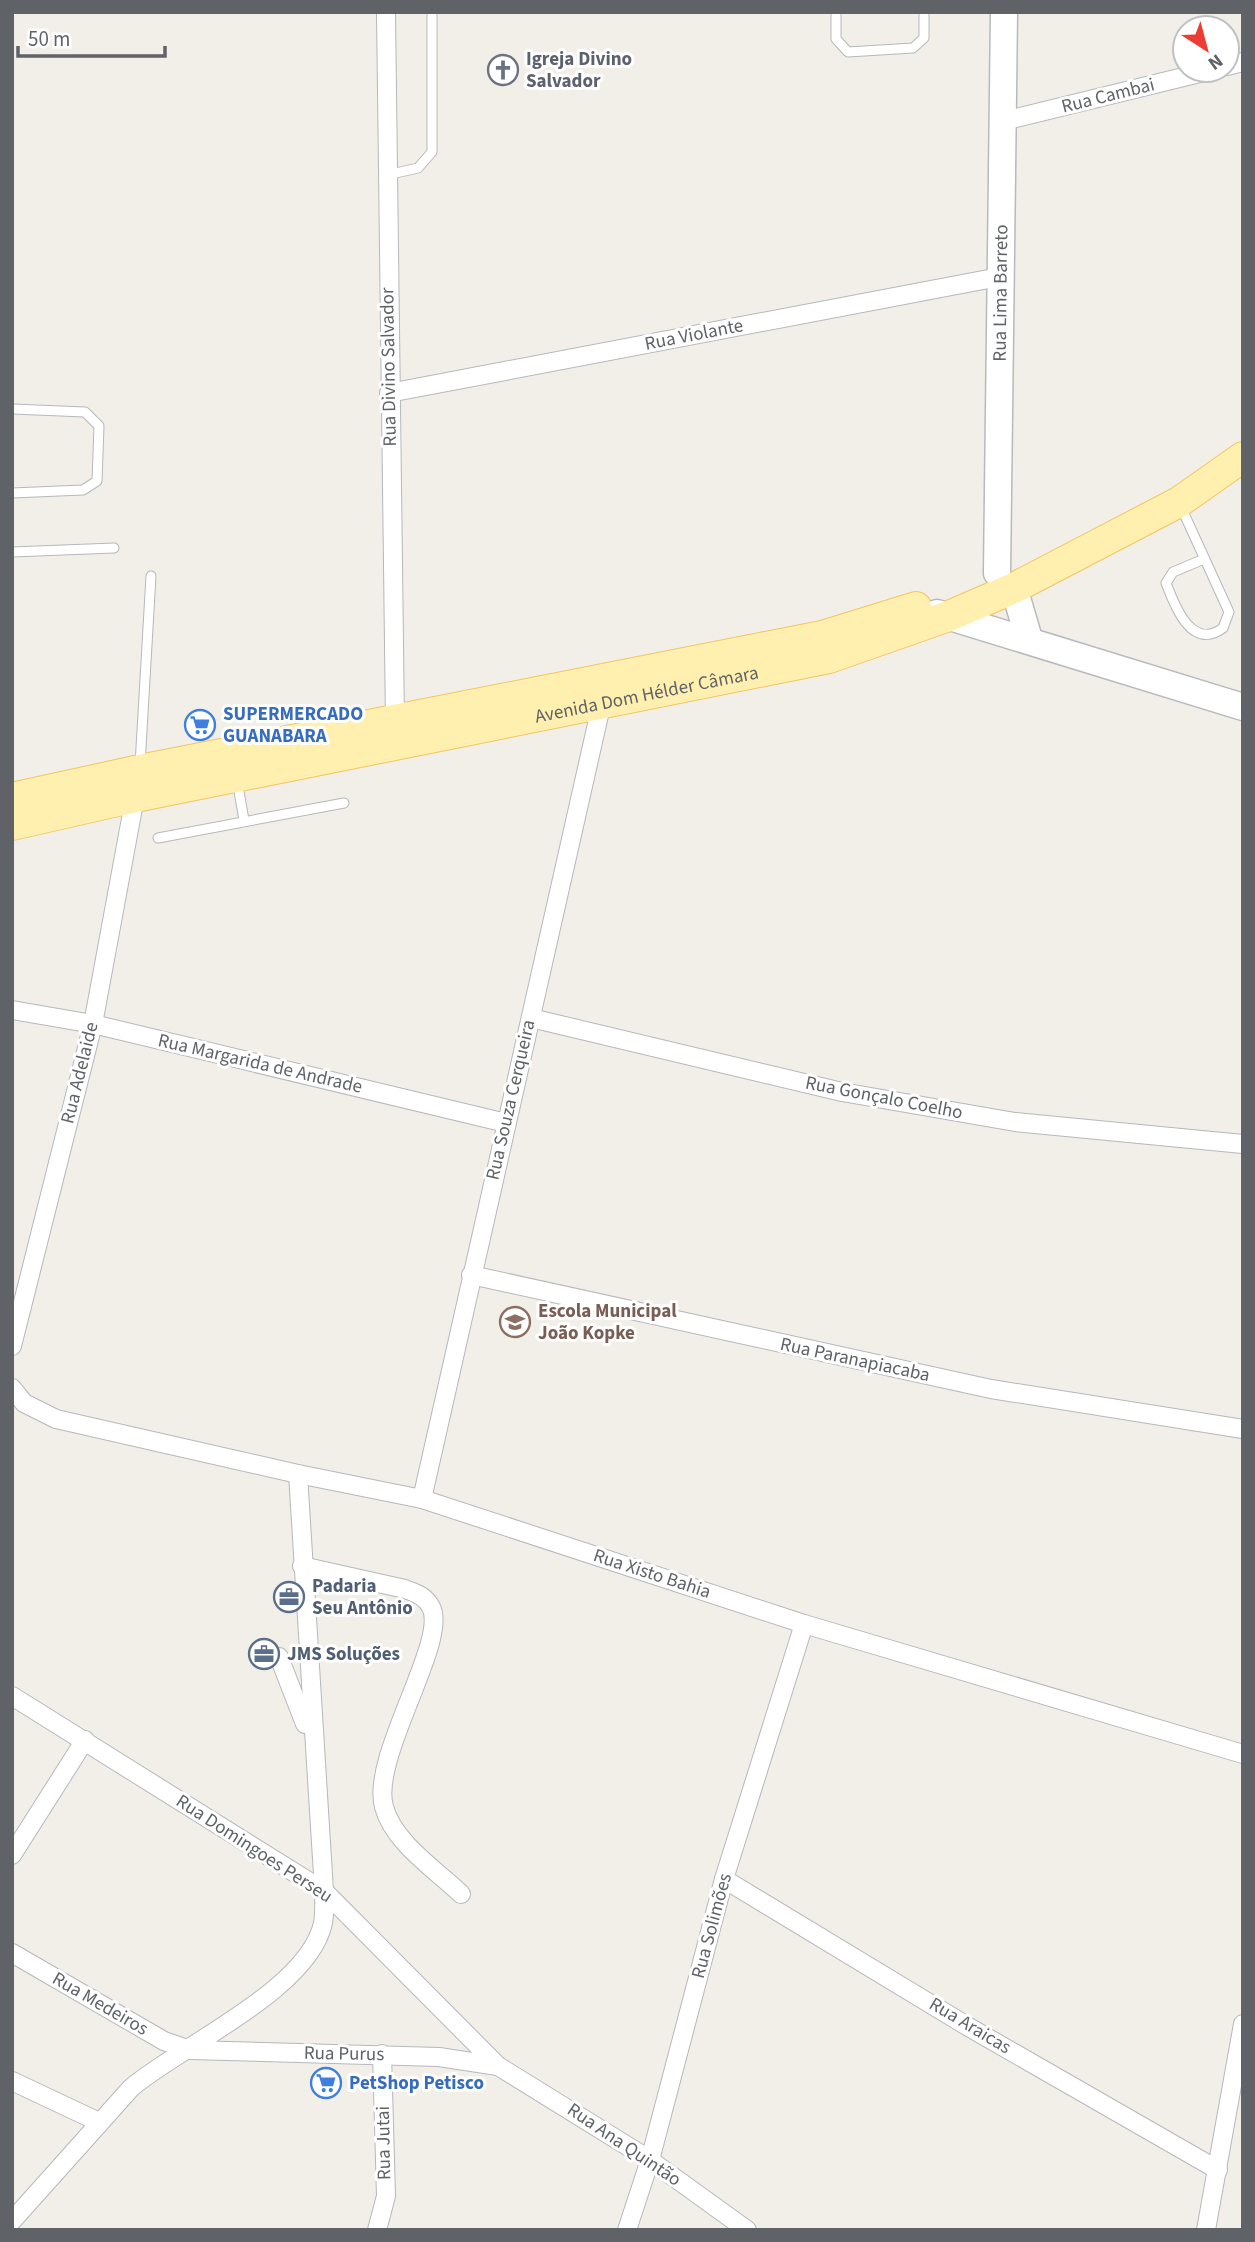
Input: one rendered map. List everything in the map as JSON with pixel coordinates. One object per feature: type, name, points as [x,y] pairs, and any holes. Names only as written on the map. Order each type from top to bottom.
[{"type":"main road","name":"Avenida Dom Hélder Câmara","points":[[12,798],[137,783],[236,776],[829,658],[948,616],[1069,539],[1187,473],[1243,434]]},
{"type":"main road","name":"Avenida Dom Hélder Câmara","points":[[12,825],[137,783],[395,722],[822,636],[1005,581],[1179,502],[1243,457]]},
{"type":"street","name":"Rua Divino Salvador","points":[[386,12],[395,722]]},
{"type":"street","name":"Rua Lima Barreto","points":[[1004,12],[999,277],[1005,581],[1029,639]]},
{"type":"street","name":"Rua Cambai","points":[[1004,121],[1171,80]]},
{"type":"street","name":"Rua Violante","points":[[389,393],[999,277]]},
{"type":"street","points":[[915,607],[1029,639],[1243,707]]},
{"type":"street","name":"Rua Souza Cerqueira","points":[[422,1499],[602,702]]},
{"type":"street","name":"Rua Adelaide","points":[[12,1346],[93,1024],[137,783]]},
{"type":"street","name":"Rua Margarida de Andrade","points":[[12,1010],[93,1024],[506,1123]]},
{"type":"street","name":"Rua Gonçalo Coelho","points":[[531,1018],[842,1092],[1015,1122],[1243,1144]]},
{"type":"street","name":"Rua Paranapiacaba","points":[[471,1275],[991,1389],[1243,1429]]},
{"type":"street","name":"Rua Xisto Bahia","points":[[12,1388],[23,1403],[56,1419],[422,1499],[804,1624],[1243,1754]]},
{"type":"street","points":[[12,2221],[99,2122],[152,2070],[190,2050],[295,1971],[310,1951],[323,1924],[324,1891],[298,1474]]},
{"type":"street","points":[[302,1566],[420,1594],[432,1608],[433,1632],[398,1728],[382,1788],[383,1805],[396,1833],[461,1894]]},
{"type":"street","name":"Rua Solimões","points":[[627,2230],[650,2160],[724,1879],[804,1624]]},
{"type":"street","points":[[279,1657],[314,1748]]},
{"type":"street","name":"Rua Domingoes Perseu","points":[[12,1696],[324,1891],[498,2066]]},
{"type":"street","points":[[12,1855],[85,1740]]},
{"type":"street","name":"Rua Araicas","points":[[724,1879],[967,2026],[1218,2170]]},
{"type":"street","name":"Rua Medeiros","points":[[12,1953],[135,2026],[163,2041],[190,2050]]},
{"type":"street","points":[[1206,2230],[1243,2024]]},
{"type":"street","name":"Rua Purus","points":[[190,2050],[382,2054],[465,2059],[498,2066]]},
{"type":"street","name":"Rua Jutai","points":[[377,2230],[386,2196],[382,2054]]},
{"type":"street","name":"Rua Ana Quintão","points":[[498,2066],[650,2160],[747,2230]]},
{"type":"street","points":[[12,2081],[99,2122]]},
{"type":"lane","points":[[387,175],[418,168],[432,152],[432,12]]},
{"type":"lane","points":[[836,12],[836,39],[848,52],[913,48],[924,38],[924,12]]},
{"type":"lane","points":[[12,409],[85,412],[99,426],[97,481],[92,486],[83,490],[12,493]]},
{"type":"lane","points":[[1179,502],[1230,617],[1223,628],[1207,635],[1195,632],[1185,621],[1166,583],[1173,572],[1204,559]]},
{"type":"lane","points":[[12,552],[114,548]]},
{"type":"lane","points":[[137,783],[151,576]]},
{"type":"lane","points":[[236,776],[244,820]]},
{"type":"lane","points":[[158,838],[344,803]]},
{"type":"place","name":"Igreja Divino Salvador","points":[[503,70]]},
{"type":"place","name":"SUPERMERCADO GUANABARA","points":[[200,725]]},
{"type":"place","name":"Escola Municipal João Kopke","points":[[515,1322]]},
{"type":"place","name":"Padaria Seu Antônio","points":[[289,1597]]},
{"type":"place","name":"JMS Soluções","points":[[264,1654]]},
{"type":"place","name":"PetShop Petisco","points":[[326,2083]]}]
